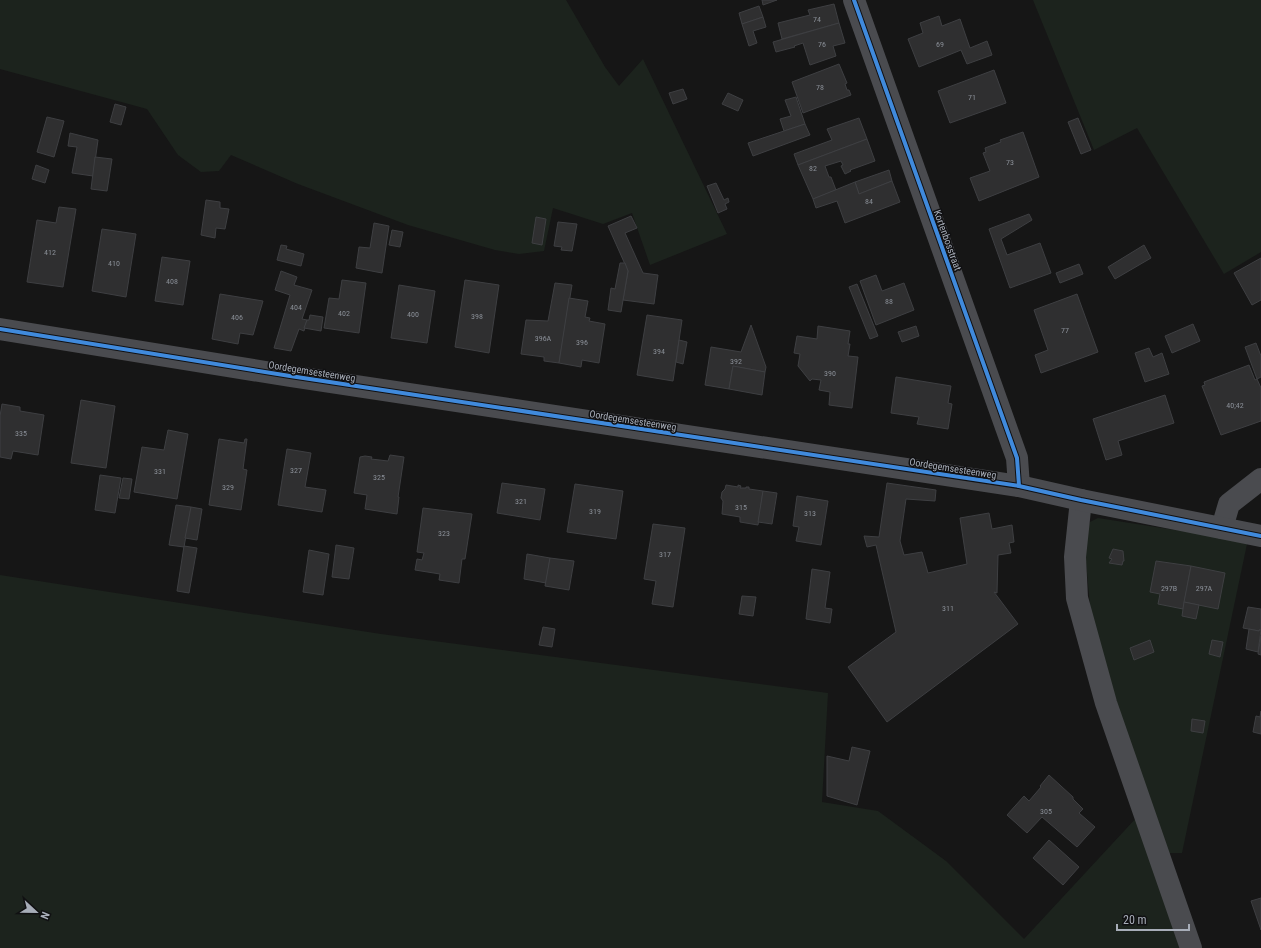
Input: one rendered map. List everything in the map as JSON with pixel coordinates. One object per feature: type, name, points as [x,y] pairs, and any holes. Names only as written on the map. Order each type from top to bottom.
[{"type":"street","name":"Kortenbosstraat","points":[[854,0],[1017,458],[1019,486]]},
{"type":"street","name":"Oordegemsesteenweg","points":[[0,329],[290,376],[1019,486],[1261,536]]},
{"type":"street","points":[[1222,528],[1229,504],[1261,479]]},
{"type":"street","points":[[1081,500],[1075,557],[1077,598],[1106,703],[1191,948]]},
{"type":"shaded area","points":[[0,0],[566,0],[605,67],[619,86],[643,59],[727,234],[650,265],[632,213],[603,224],[553,208],[544,251],[519,254],[495,250],[408,225],[298,184],[231,155],[219,171],[201,172],[178,155],[147,109],[0,69]]},
{"type":"shaded area","points":[[1033,0],[1261,0],[1261,252],[1224,274],[1137,128],[1094,150]]},
{"type":"shaded area","points":[[1098,518],[1207,535],[1247,544],[1182,853],[1163,853],[1124,735],[1091,616],[1085,551],[1086,531],[1090,522]]},
{"type":"shaded area","points":[[0,575],[381,634],[828,693],[822,802],[878,811],[946,861],[1024,939],[1138,816],[1182,948],[0,948]]},
{"type":"building","points":[[762,0],[777,0],[763,5]]},
{"type":"building","points":[[834,4],[839,23],[782,39],[778,23],[810,15],[808,10]]},
{"type":"building","points":[[759,6],[763,17],[742,24],[739,13]]},
{"type":"building","points":[[939,16],[942,26],[960,19],[970,48],[987,41],[992,55],[967,64],[961,50],[919,67],[908,39],[923,33],[920,23]]},
{"type":"building","points":[[763,17],[766,27],[753,31],[757,43],[749,46],[742,24]]},
{"type":"building","points":[[839,23],[845,43],[833,46],[836,56],[810,65],[803,43],[794,46],[795,47],[776,52],[773,42]]},
{"type":"building","points":[[839,64],[847,83],[845,84],[847,90],[849,90],[851,95],[803,113],[792,82]]},
{"type":"building","points":[[994,70],[1006,103],[950,123],[938,91]]},
{"type":"building","points":[[683,89],[687,99],[673,104],[669,93]]},
{"type":"building","points":[[728,93],[743,100],[738,111],[722,104]]},
{"type":"building","points":[[796,97],[805,124],[784,131],[780,119],[791,116],[785,100]]},
{"type":"building","points":[[115,104],[126,107],[121,125],[110,122]]},
{"type":"building","points":[[47,117],[64,121],[54,157],[37,152]]},
{"type":"building","points":[[859,118],[867,139],[798,165],[794,154],[832,140],[827,129]]},
{"type":"building","points":[[1078,118],[1091,150],[1081,154],[1068,122]]},
{"type":"building","points":[[805,124],[810,135],[753,156],[748,143]]},
{"type":"building","points":[[1023,132],[1039,177],[979,201],[970,178],[990,171],[983,153],[986,152],[985,148],[1001,142],[1000,140]]},
{"type":"building","points":[[70,133],[98,140],[93,176],[72,173],[77,147],[68,146]]},
{"type":"building","points":[[867,139],[875,161],[850,170],[851,171],[845,174],[841,166],[843,165],[841,161],[825,166],[836,190],[813,199],[798,165]]},
{"type":"building","points":[[95,157],[112,159],[107,191],[91,189]]},
{"type":"building","points":[[36,165],[49,170],[45,183],[32,179]]},
{"type":"building","points":[[889,170],[892,181],[859,194],[855,182]]},
{"type":"building","points":[[892,181],[900,202],[845,223],[837,201],[816,208],[813,199],[855,182],[859,194]]},
{"type":"building","points":[[716,183],[724,200],[728,198],[729,202],[725,204],[727,209],[718,213],[707,186]]},
{"type":"building","points":[[206,200],[220,202],[220,208],[229,209],[225,229],[216,228],[215,238],[201,235]]},
{"type":"building","points":[[59,207],[76,209],[63,287],[27,282],[37,220],[56,223]]},
{"type":"building","points":[[1029,214],[1032,220],[1001,239],[1007,255],[1040,243],[1051,273],[1010,288],[989,229]]},
{"type":"building","points":[[631,216],[637,228],[625,233],[643,273],[658,275],[654,304],[623,300],[628,271],[608,226]]},
{"type":"building","points":[[536,217],[546,219],[542,245],[532,243]]},
{"type":"building","points":[[558,222],[577,224],[572,251],[561,250],[562,247],[554,246]]},
{"type":"building","points":[[374,223],[389,226],[382,273],[356,268],[359,247],[370,248]]},
{"type":"building","points":[[102,229],[136,234],[126,297],[92,291]]},
{"type":"building","points":[[392,230],[403,232],[400,247],[389,245]]},
{"type":"building","points":[[281,245],[287,246],[286,249],[304,254],[301,266],[277,260]]},
{"type":"building","points":[[1144,245],[1151,258],[1115,279],[1108,267]]},
{"type":"building","points":[[162,257],[190,261],[183,305],[155,301]]},
{"type":"building","points":[[1261,258],[1261,300],[1252,305],[1234,273]]},
{"type":"building","points":[[620,263],[625,263],[628,271],[621,312],[608,310],[611,288],[615,289]]},
{"type":"building","points":[[1079,264],[1083,274],[1060,283],[1056,273]]},
{"type":"building","points":[[281,271],[297,277],[294,285],[312,290],[302,319],[307,320],[304,331],[299,329],[291,351],[274,348],[290,295],[275,290]]},
{"type":"building","points":[[876,275],[882,291],[904,283],[914,310],[876,325],[860,281]]},
{"type":"building","points":[[342,280],[366,283],[359,333],[324,328],[329,298],[339,299]]},
{"type":"building","points":[[465,280],[499,285],[489,353],[455,347]]},
{"type":"building","points":[[555,283],[572,285],[559,363],[544,361],[544,357],[521,354],[526,320],[548,321]]},
{"type":"building","points":[[857,284],[878,336],[870,339],[849,287]]},
{"type":"building","points":[[399,285],[435,291],[427,343],[391,338]]},
{"type":"building","points":[[220,294],[263,301],[253,335],[240,333],[238,344],[212,339]]},
{"type":"building","points":[[1077,294],[1098,352],[1041,373],[1035,355],[1048,350],[1034,310]]},
{"type":"building","points":[[569,298],[588,301],[585,317],[590,318],[589,321],[605,324],[599,363],[582,360],[581,367],[559,363]]},
{"type":"building","points":[[310,315],[323,317],[321,331],[304,328]]},
{"type":"building","points":[[647,315],[682,320],[673,381],[637,375]]},
{"type":"building","points":[[1193,324],[1200,341],[1172,353],[1165,336]]},
{"type":"building","points":[[751,325],[766,367],[765,372],[733,366],[729,389],[705,385],[711,347],[741,352]]},
{"type":"building","points":[[818,326],[850,331],[848,356],[858,357],[852,408],[829,405],[830,392],[819,390],[821,380],[812,379],[810,381],[798,366],[800,354],[794,353],[797,336],[817,339]]},
{"type":"building","points":[[916,326],[919,336],[902,342],[898,332]]},
{"type":"building","points":[[679,340],[687,342],[683,364],[676,362]]},
{"type":"building","points":[[1256,343],[1261,356],[1261,377],[1257,379],[1245,347]]},
{"type":"building","points":[[1149,348],[1153,357],[1162,353],[1169,374],[1145,382],[1135,353]]},
{"type":"building","points":[[1249,365],[1255,380],[1257,379],[1261,388],[1261,421],[1221,435],[1202,386],[1205,385],[1204,382]]},
{"type":"building","points":[[733,366],[765,372],[762,395],[729,389]]},
{"type":"building","points":[[896,377],[951,386],[948,403],[952,404],[948,429],[917,424],[919,417],[891,413]]},
{"type":"building","points":[[1165,395],[1174,423],[1118,441],[1122,455],[1106,460],[1093,419]]},
{"type":"building","points":[[81,400],[115,406],[106,468],[71,463]]},
{"type":"building","points":[[2,404],[20,407],[20,411],[44,415],[38,455],[13,451],[11,459],[0,457],[0,416]]},
{"type":"building","points":[[168,430],[188,434],[177,499],[134,492],[142,447],[164,450]]},
{"type":"building","points":[[219,439],[244,443],[245,439],[247,439],[243,469],[247,470],[241,510],[209,505]]},
{"type":"building","points":[[287,449],[311,453],[305,487],[326,490],[322,512],[278,505]]},
{"type":"building","points":[[390,455],[404,457],[397,514],[365,509],[367,495],[354,493],[360,457],[372,457],[371,459],[388,461]]},
{"type":"building","points":[[100,475],[121,478],[115,513],[95,510]]},
{"type":"building","points":[[123,478],[132,479],[129,499],[119,498]]},
{"type":"building","points":[[502,483],[545,489],[540,520],[497,513]]},
{"type":"building","points":[[887,483],[936,490],[935,501],[906,499],[900,541],[904,555],[922,552],[928,573],[967,564],[960,518],[989,513],[992,529],[1012,525],[1014,542],[1009,543],[1011,553],[998,555],[997,593],[994,592],[1018,624],[887,722],[848,667],[896,632],[876,545],[867,547],[864,536],[879,537]]},
{"type":"building","points":[[575,484],[623,491],[616,539],[567,532]]},
{"type":"building","points":[[726,485],[738,487],[738,485],[741,486],[740,488],[749,487],[749,489],[763,491],[758,525],[740,522],[740,517],[722,514],[723,501],[721,498],[722,492]]},
{"type":"building","points":[[763,491],[777,493],[772,524],[758,522]]},
{"type":"building","points":[[797,496],[828,501],[821,545],[796,541],[799,527],[793,526]]},
{"type":"building","points":[[176,505],[191,507],[184,547],[169,545]]},
{"type":"building","points":[[191,507],[202,509],[197,540],[185,538]]},
{"type":"building","points":[[423,508],[472,514],[465,559],[462,559],[459,583],[439,580],[440,574],[415,570],[417,559],[422,560],[424,553],[417,552]]},
{"type":"building","points":[[653,524],[685,528],[673,607],[652,604],[656,581],[644,579]]},
{"type":"building","points":[[336,545],[354,548],[349,579],[332,577]]},
{"type":"building","points":[[184,546],[197,548],[189,593],[177,591]]},
{"type":"building","points":[[1113,549],[1123,551],[1124,561],[1122,565],[1109,563],[1112,559],[1109,558]]},
{"type":"building","points":[[309,550],[329,554],[323,595],[303,592]]},
{"type":"building","points":[[527,554],[550,558],[546,583],[524,579]]},
{"type":"building","points":[[550,558],[574,561],[569,590],[545,586]]},
{"type":"building","points":[[1156,561],[1191,566],[1183,609],[1158,604],[1160,594],[1150,592]]},
{"type":"building","points":[[1191,566],[1225,573],[1218,609],[1184,602]]},
{"type":"building","points":[[812,569],[830,572],[825,608],[832,609],[830,623],[806,619]]},
{"type":"building","points":[[742,596],[756,597],[753,616],[739,614]]},
{"type":"building","points":[[1184,602],[1199,605],[1196,619],[1182,616]]},
{"type":"building","points":[[1248,607],[1261,609],[1261,630],[1259,631],[1243,628]]},
{"type":"building","points":[[543,627],[555,629],[552,647],[539,645]]},
{"type":"building","points":[[1249,629],[1261,630],[1258,652],[1246,649]]},
{"type":"building","points":[[1261,636],[1261,655],[1258,654]]},
{"type":"building","points":[[1150,640],[1154,652],[1134,660],[1130,648]]},
{"type":"building","points":[[1212,640],[1223,642],[1220,657],[1209,654]]},
{"type":"building","points":[[1261,711],[1261,734],[1253,732],[1256,716],[1260,717]]},
{"type":"building","points":[[1192,719],[1205,721],[1203,733],[1191,731]]},
{"type":"building","points":[[852,747],[870,751],[857,805],[827,796],[827,756],[849,761]]},
{"type":"building","points":[[1049,775],[1073,797],[1073,799],[1083,809],[1079,813],[1095,827],[1077,847],[1042,817],[1027,833],[1007,815],[1024,796],[1029,801]]},
{"type":"building","points":[[1049,840],[1079,867],[1063,885],[1033,858]]},
{"type":"building","points":[[1261,898],[1261,930],[1251,901]]},
{"type":"cycle path","points":[[854,0],[1017,458],[1019,486]]},
{"type":"cycle path","points":[[0,329],[290,376],[1019,486],[1261,536]]}]
